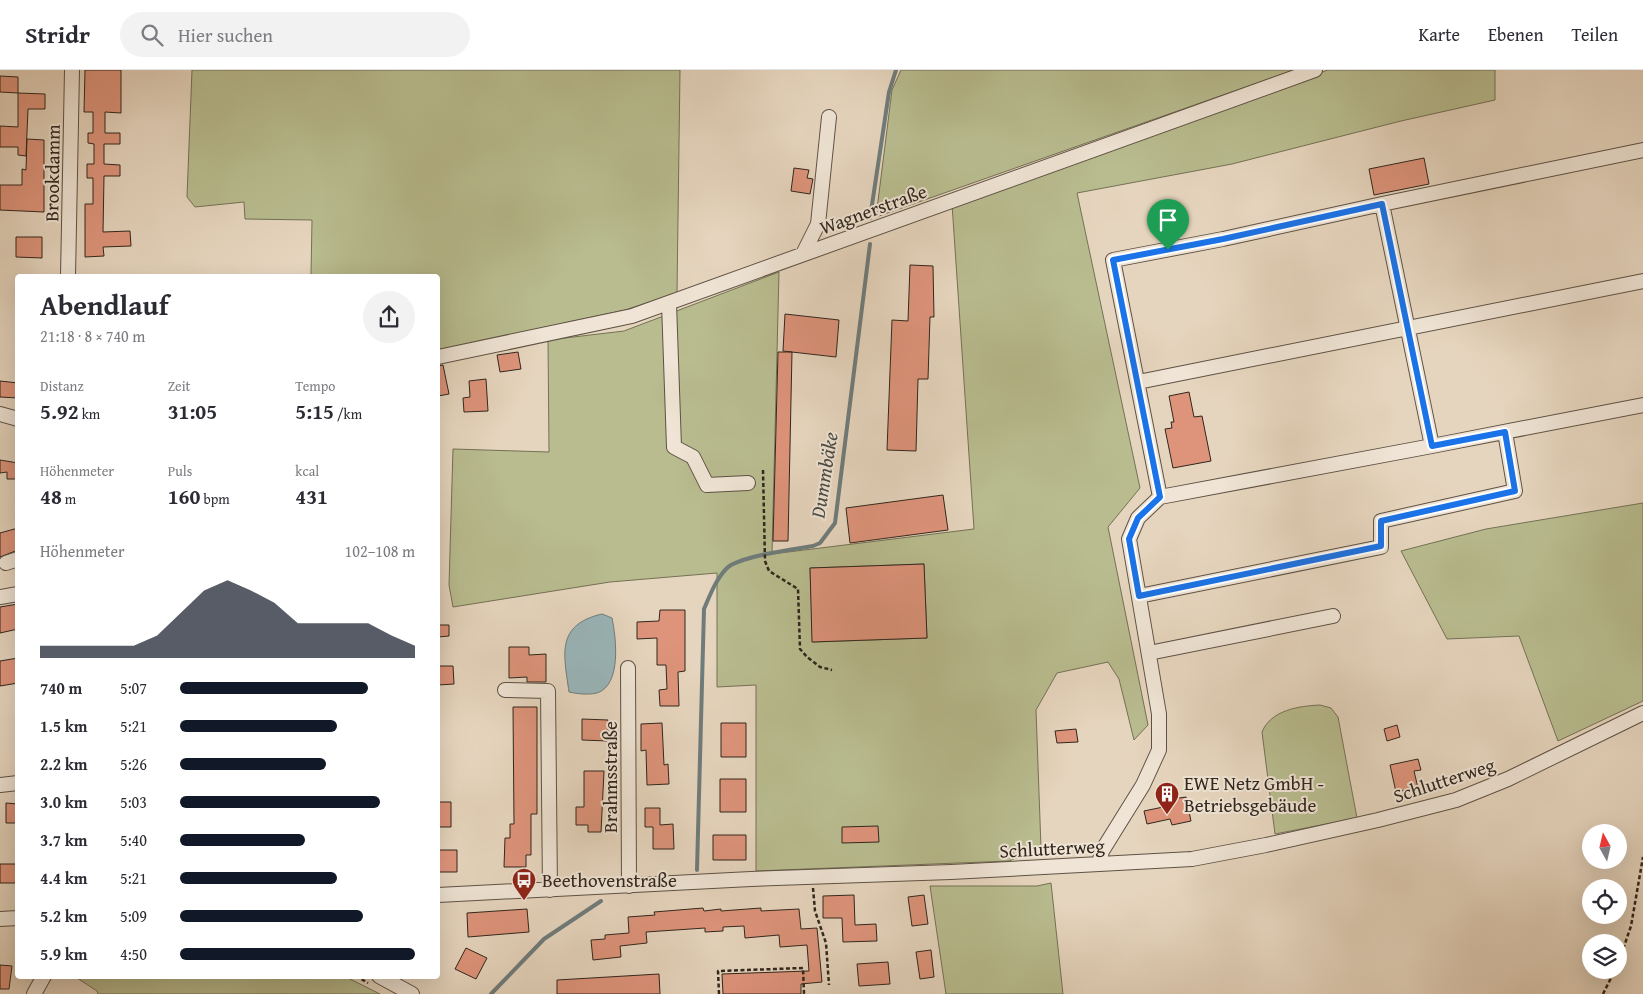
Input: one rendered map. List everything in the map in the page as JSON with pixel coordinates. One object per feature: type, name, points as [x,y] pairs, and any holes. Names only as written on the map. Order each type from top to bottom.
[{"type":"street","name":"Brookdamm","points":[[68,274],[72,70]]},
{"type":"street","name":"Wagnerstraße","points":[[440,357],[632,316],[1315,70]]},
{"type":"street","points":[[803,254],[818,224],[829,117]]},
{"type":"street","points":[[1160,497],[1113,260],[1223,239],[1643,150]]},
{"type":"street","points":[[1382,204],[1432,446]]},
{"type":"street","points":[[1138,382],[1408,327],[1643,282]]},
{"type":"street","points":[[670,303],[674,447],[693,457],[707,484],[748,483]]},
{"type":"street","points":[[1099,864],[1102,851],[1143,785],[1159,750],[1159,714],[1129,539],[1138,518],[1160,497],[1643,405]]},
{"type":"street","points":[[0,414],[15,418]]},
{"type":"street","points":[[1139,596],[1381,546],[1381,521],[1515,491],[1505,432]]},
{"type":"street","points":[[0,597],[15,594]]},
{"type":"street","points":[[1149,653],[1333,616]]},
{"type":"street","name":"Brahmsstraße","points":[[628,668],[629,886]]},
{"type":"street","points":[[505,690],[548,690],[550,890]]},
{"type":"street","name":"Schlutterweg","points":[[440,895],[1192,859],[1369,822],[1456,800],[1508,779],[1643,714]]},
{"type":"street","points":[[0,785],[15,782]]},
{"type":"street","points":[[0,919],[15,918]]},
{"type":"street","points":[[34,994],[42,979]]},
{"type":"street","points":[[384,979],[412,994]]},
{"type":"path","points":[[764,470],[765,561],[770,571],[798,589],[800,649],[820,667],[832,670]]},
{"type":"path","points":[[1627,936],[1643,856]]},
{"type":"path","points":[[812,877],[816,911],[826,943],[829,985]]},
{"type":"path","points":[[719,994],[718,971],[803,968],[804,994]]},
{"type":"path","points":[[1604,994],[1611,979]]},
{"type":"green space","points":[[192,70],[680,70],[677,293],[625,310],[564,323],[548,330],[440,353],[440,274],[311,274],[312,220],[245,219],[244,202],[195,207],[187,197]]},
{"type":"green space","points":[[901,70],[1294,70],[876,217],[892,90]]},
{"type":"green space","points":[[1328,70],[1495,70],[1495,100],[1401,121],[1232,164],[1077,193],[1140,488],[1108,527],[1148,725],[1134,740],[1119,679],[1108,662],[1057,673],[1036,710],[1041,848],[1009,861],[756,871],[756,685],[717,687],[717,573],[610,582],[453,607],[449,585],[453,449],[549,452],[548,340],[624,331],[779,272],[772,554],[974,529],[952,204]],"holes":[[[924,564],[927,638],[813,642],[810,568]]]},
{"type":"green space","points":[[1643,503],[1643,701],[1558,741],[1519,636],[1447,639],[1401,551],[1486,529]]},
{"type":"green space","points":[[1320,705],[1331,708],[1338,717],[1357,818],[1275,834],[1262,732],[1266,725],[1279,714],[1295,708]]},
{"type":"green space","points":[[1051,883],[1063,994],[946,994],[930,886],[1037,886]]},
{"type":"green space","points":[[79,979],[350,979],[380,994],[98,994],[97,991]]},
{"type":"water","points":[[602,614],[612,618],[615,637],[614,671],[610,681],[605,688],[597,693],[569,692],[565,666],[566,643],[576,626],[587,619]]},
{"type":"building","points":[[85,70],[121,70],[121,113],[105,112],[105,133],[120,133],[120,144],[104,144],[104,164],[120,165],[120,176],[104,176],[103,232],[130,231],[131,246],[103,247],[104,256],[85,257],[85,204],[93,204],[93,178],[87,178],[87,164],[94,164],[94,144],[88,143],[88,133],[93,133],[93,112],[84,112]]},
{"type":"building","points":[[0,76],[18,77],[18,93],[0,92]]},
{"type":"building","points":[[18,93],[45,94],[45,109],[28,109],[26,156],[18,155],[18,147],[0,147],[0,126],[18,127]]},
{"type":"building","points":[[27,139],[44,140],[44,212],[0,210],[0,185],[22,185],[22,169],[26,170]]},
{"type":"building","points":[[1424,158],[1429,184],[1374,195],[1369,169]]},
{"type":"building","points":[[794,168],[809,170],[807,178],[813,179],[810,194],[791,191]]},
{"type":"building","points":[[16,237],[42,237],[42,258],[16,257]]},
{"type":"building","points":[[910,265],[933,266],[934,317],[930,317],[928,379],[918,379],[916,451],[887,450],[892,320],[908,321]]},
{"type":"building","points":[[785,314],[839,320],[836,357],[783,351]]},
{"type":"building","points":[[518,352],[521,369],[500,372],[497,355]]},
{"type":"building","points":[[778,352],[792,352],[788,541],[773,541]]},
{"type":"building","points":[[443,365],[449,394],[440,396],[440,366]]},
{"type":"building","points":[[486,379],[488,411],[464,412],[463,398],[470,397],[469,381]]},
{"type":"building","points":[[0,381],[15,383],[15,398],[0,397]]},
{"type":"building","points":[[1189,392],[1194,417],[1202,416],[1211,461],[1173,468],[1165,429],[1172,428],[1171,422],[1174,422],[1169,396]]},
{"type":"building","points":[[0,460],[15,462],[15,479],[7,479],[7,472],[0,473]]},
{"type":"building","points":[[943,495],[948,530],[850,543],[846,508]]},
{"type":"building","points":[[15,529],[15,551],[0,557],[0,533]]},
{"type":"building","points":[[924,564],[927,638],[812,642],[810,568]]},
{"type":"building","points":[[15,604],[15,630],[0,633],[0,607]]},
{"type":"building","points":[[660,610],[685,610],[685,671],[678,672],[679,706],[660,706],[659,690],[667,689],[666,665],[657,665],[657,638],[637,639],[637,622],[659,621]]},
{"type":"building","points":[[440,625],[449,625],[449,636],[440,637]]},
{"type":"building","points":[[509,647],[529,647],[529,655],[546,654],[546,682],[527,682],[527,677],[509,678]]},
{"type":"building","points":[[15,658],[15,684],[0,686],[0,661]]},
{"type":"building","points":[[440,666],[453,666],[454,684],[440,685]]},
{"type":"building","points":[[513,707],[537,707],[537,814],[531,814],[531,855],[526,855],[526,867],[504,867],[505,838],[510,838],[510,824],[514,824]]},
{"type":"building","points":[[582,719],[608,720],[608,741],[582,740]]},
{"type":"building","points":[[662,723],[664,765],[668,764],[669,784],[647,785],[646,750],[641,751],[641,724]]},
{"type":"building","points":[[721,723],[746,723],[746,757],[721,757]]},
{"type":"building","points":[[1397,725],[1400,737],[1387,741],[1384,729]]},
{"type":"building","points":[[1076,729],[1078,742],[1057,743],[1055,731]]},
{"type":"building","points":[[1418,759],[1421,770],[1414,771],[1418,788],[1396,792],[1390,765]]},
{"type":"building","points":[[584,771],[604,771],[601,832],[588,832],[588,825],[576,825],[576,807],[584,807]]},
{"type":"building","points":[[720,779],[746,779],[746,812],[720,812]]},
{"type":"building","name":"EWE Netz GmbH - Betriebsgebäude","points":[[1186,797],[1191,821],[1172,825],[1170,819],[1147,824],[1144,811],[1168,806],[1166,800]]},
{"type":"building","points":[[440,802],[451,802],[451,827],[440,827]]},
{"type":"building","points":[[6,803],[15,804],[15,823],[6,823]]},
{"type":"building","points":[[645,808],[660,808],[660,825],[673,824],[674,849],[653,849],[653,827],[645,827]]},
{"type":"building","points":[[878,826],[879,842],[842,843],[842,827]]},
{"type":"building","points":[[713,835],[746,835],[746,860],[713,860]]},
{"type":"building","points":[[440,850],[457,850],[457,872],[440,872]]},
{"type":"building","points":[[0,864],[15,864],[15,883],[0,883]]},
{"type":"building","points":[[854,895],[855,925],[876,924],[877,941],[843,942],[842,918],[823,918],[823,896]]},
{"type":"building","points":[[924,895],[928,924],[912,926],[908,897]]},
{"type":"building","points":[[703,908],[704,911],[761,908],[761,911],[799,909],[801,929],[817,928],[822,982],[801,984],[801,994],[723,994],[722,974],[809,971],[807,945],[780,947],[779,935],[745,938],[744,926],[723,927],[723,931],[705,932],[705,928],[646,932],[647,943],[620,946],[621,957],[593,960],[591,940],[605,939],[605,935],[629,933],[628,917],[655,915],[654,912]]},
{"type":"building","points":[[527,909],[529,932],[468,937],[467,913]]},
{"type":"building","points":[[466,948],[487,958],[476,979],[455,969]]},
{"type":"building","points":[[931,950],[934,977],[920,979],[916,952]]},
{"type":"building","points":[[888,962],[890,984],[859,986],[857,964]]},
{"type":"building","points":[[0,965],[12,966],[9,989],[0,989]]},
{"type":"building","points":[[659,974],[660,994],[557,994],[557,980]]},
{"type":"waterway","name":"Dummbäke","points":[[870,218],[889,92],[896,70]]},
{"type":"waterway","name":"Dummbäke","points":[[697,870],[704,609],[720,577],[733,564],[768,554],[813,546],[820,543],[835,523],[870,244]]},
{"type":"waterway","name":"Dummbäke","points":[[491,994],[544,939],[601,901]]},
{"type":"place","name":"EWE Netz GmbH - Betriebsgebäude","points":[[1167,815]]},
{"type":"place","name":"Beethovenstraße","points":[[524,901]]},
{"type":"route","points":[[1382,204],[1432,446],[1505,432],[1515,491],[1381,521],[1381,546],[1139,596],[1129,539],[1138,518],[1160,497],[1113,260],[1168,250],[1382,204]]}]
